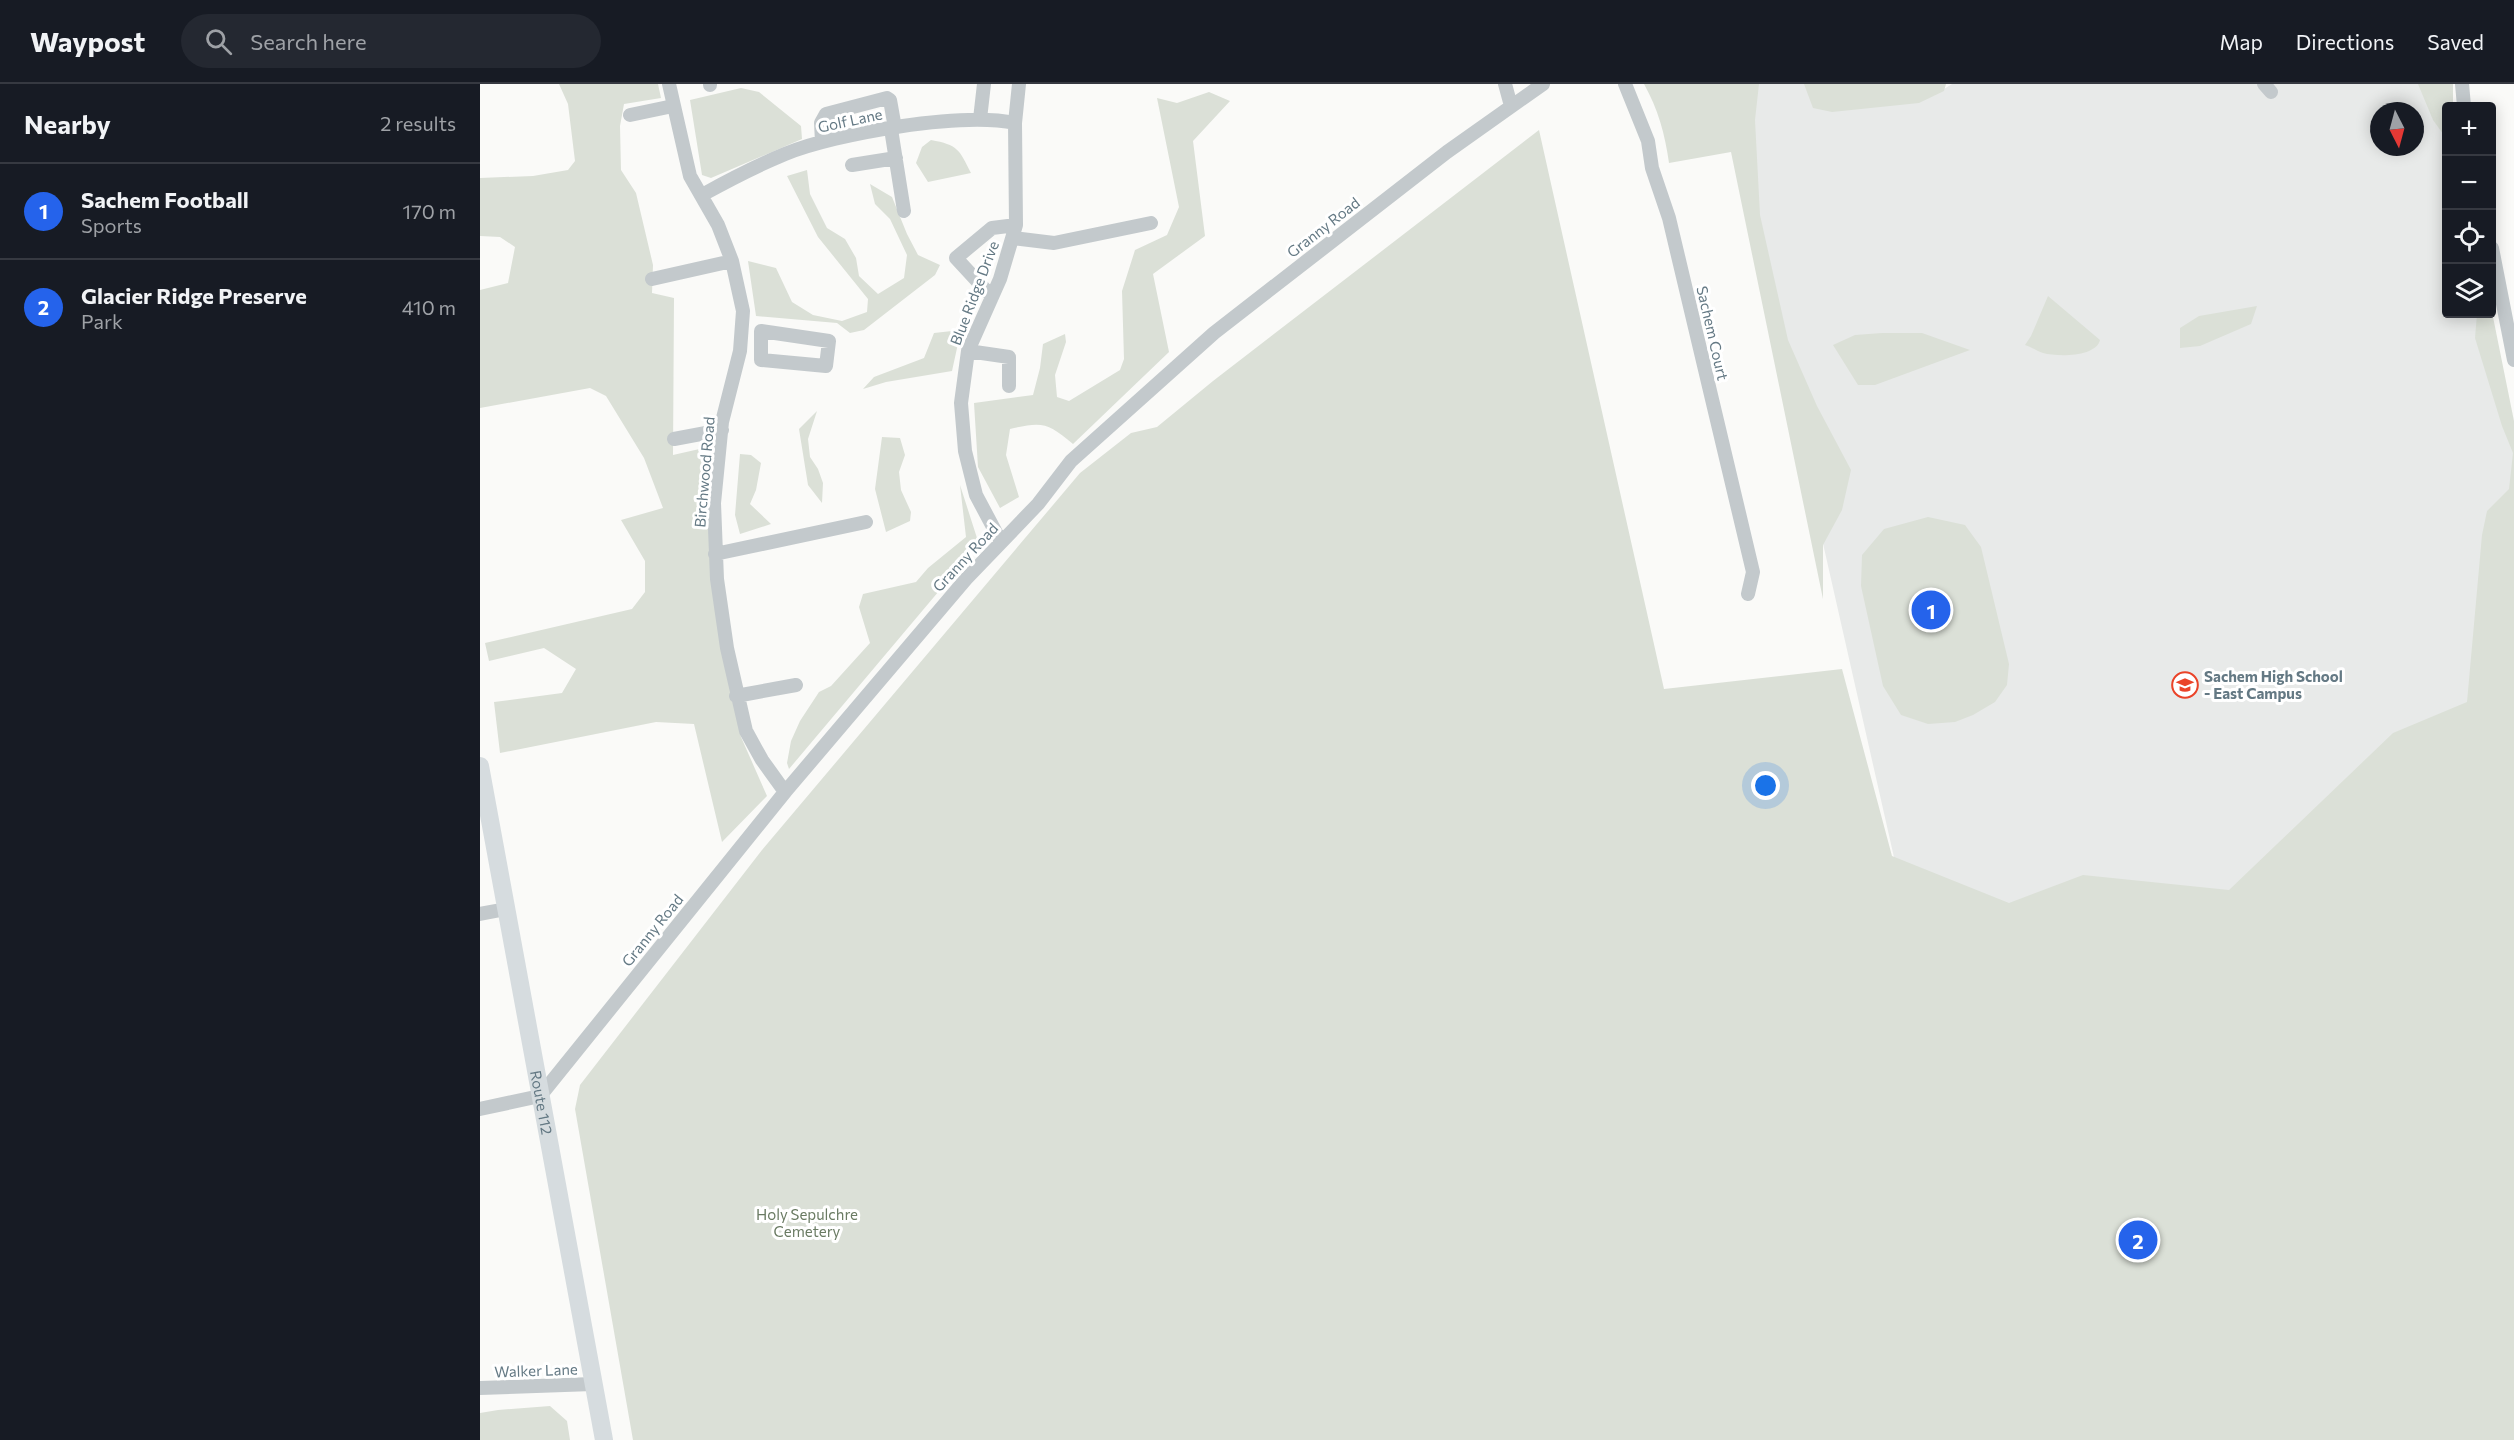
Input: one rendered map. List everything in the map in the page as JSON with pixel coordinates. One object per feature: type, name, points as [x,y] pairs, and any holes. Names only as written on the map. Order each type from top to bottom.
[{"type":"main road","name":"Route 112","points":[[480,766],[604,1440]]},
{"type":"street","name":"Birchwood Road","points":[[669,84],[690,176],[702,195],[732,261],[743,311],[740,351],[722,430],[714,503],[715,554],[727,648],[736,696],[747,731],[762,760],[785,792]]},
{"type":"street","points":[[980,119],[984,84]]},
{"type":"street","name":"Blue Ridge Drive","points":[[1001,542],[976,495],[964,451],[961,404],[968,351],[992,297],[1015,231],[1015,123],[1019,84]]},
{"type":"street","points":[[1505,84],[1511,106]]},
{"type":"street","name":"Granny Road","points":[[540,1096],[785,792],[966,579],[1038,504],[1071,461],[1214,333],[1447,152],[1543,84]]},
{"type":"street","name":"Sachem Court","points":[[1624,84],[1648,141],[1652,168],[1669,218],[1753,572],[1748,594]]},
{"type":"street","points":[[2462,84],[2464,102]]},
{"type":"street","points":[[822,142],[820,123],[826,114],[887,98],[890,100],[904,211]]},
{"type":"street","points":[[630,115],[673,106]]},
{"type":"street","name":"Golf Lane","points":[[702,195],[786,153],[822,142],[893,128],[980,119],[1015,123]]},
{"type":"street","points":[[852,165],[896,158]]},
{"type":"street","points":[[992,297],[956,258],[992,228],[1015,231],[1054,243],[1151,223]]},
{"type":"street","points":[[652,279],[732,261]]},
{"type":"street","points":[[2495,264],[2514,360]]},
{"type":"street","points":[[742,327],[829,341],[826,366],[761,360],[761,331]]},
{"type":"street","points":[[968,351],[1009,357],[1009,386]]},
{"type":"street","points":[[674,439],[722,430]]},
{"type":"street","points":[[715,554],[866,522]]},
{"type":"street","points":[[736,696],[796,685]]},
{"type":"street","points":[[480,914],[506,909]]},
{"type":"street","points":[[480,1109],[540,1096]]},
{"type":"street","name":"Walker Lane","points":[[480,1388],[593,1384]]},
{"type":"shaded area","name":"Sachem High School - East Campus","points":[[1719,84],[1930,84],[1933,96],[1952,84],[2446,84],[2446,102],[2442,102],[2442,318],[2491,318],[2514,439],[2514,930],[1929,1012]]},
{"type":"green space","points":[[559,84],[658,84],[661,98],[624,104],[620,126],[621,170],[636,193],[653,265],[652,293],[674,298],[673,455],[717,445],[706,508],[721,631],[741,737],[767,796],[722,842],[694,724],[656,722],[500,753],[494,702],[562,693],[576,669],[544,648],[489,661],[485,643],[632,609],[645,592],[645,561],[621,520],[663,508],[644,458],[606,396],[590,388],[480,408],[480,290],[508,283],[515,247],[500,237],[480,236],[480,178],[533,176],[568,170],[575,161],[568,104]]},
{"type":"green space","points":[[1644,84],[1759,84],[1755,120],[1760,215],[1788,340],[1817,406],[1851,470],[1842,510],[1823,545],[1823,599],[1731,152],[1669,163],[1660,122]]},
{"type":"green space","points":[[1804,84],[1946,84],[1944,91],[1919,103],[1832,112],[1813,108]]},
{"type":"green space","points":[[2418,84],[2453,84],[2453,102],[2442,102],[2442,132],[2433,120]]},
{"type":"green space","points":[[741,88],[759,92],[801,126],[802,139],[711,178],[702,175],[690,100]]},
{"type":"green space","points":[[1209,92],[1230,101],[1193,141],[1205,236],[1153,274],[1169,352],[1073,444],[1051,428],[1044,426],[1030,425],[1010,429],[1006,455],[1019,497],[1000,508],[978,467],[974,403],[1033,395],[1043,344],[1065,334],[1066,342],[1055,375],[1057,397],[1069,401],[1120,370],[1124,359],[1122,291],[1135,250],[1167,235],[1179,207],[1157,98],[1177,103]]},
{"type":"green space","name":"Holy Sepulchre Cemetery","points":[[1539,130],[1664,689],[1842,669],[1892,856],[2009,903],[2083,875],[2229,890],[2393,733],[2467,702],[2482,535],[2487,511],[2509,489],[2513,453],[2502,426],[2475,338],[2477,318],[2493,318],[2514,421],[2514,1440],[633,1440],[575,1109],[580,1085],[762,850],[1080,473],[1131,433],[1157,427],[1213,381]]},
{"type":"green space","points":[[931,140],[957,149],[971,173],[928,182],[916,163],[922,147]]},
{"type":"green space","points":[[807,170],[810,194],[827,228],[845,239],[856,258],[859,276],[878,294],[904,278],[907,255],[890,219],[875,204],[870,184],[892,197],[918,255],[940,265],[935,275],[864,330],[850,333],[837,323],[756,316],[748,261],[776,268],[792,302],[813,315],[842,321],[867,312],[868,299],[818,237],[787,176]]},
{"type":"green space","points":[[2048,296],[2100,340],[2097,346],[2084,353],[2058,355],[2043,353],[2025,345]]},
{"type":"green space","points":[[2257,306],[2251,324],[2200,346],[2180,348],[2180,328],[2199,316]]},
{"type":"green space","points":[[961,330],[952,371],[886,382],[863,389],[874,377],[924,358],[934,333]]},
{"type":"green space","points":[[1922,333],[1970,350],[1875,385],[1858,385],[1833,345],[1855,335]]},
{"type":"green space","points":[[817,411],[808,439],[810,457],[823,483],[822,503],[808,485],[799,429]]},
{"type":"green space","points":[[882,437],[900,438],[905,455],[899,472],[901,490],[911,512],[910,521],[886,532],[875,489]]},
{"type":"green space","points":[[740,454],[751,455],[761,463],[756,490],[750,504],[771,524],[740,534],[735,515]]},
{"type":"green space","points":[[960,485],[977,538],[971,553],[789,769],[787,763],[791,741],[800,721],[819,692],[831,686],[870,643],[859,607],[863,594],[916,582],[928,568],[966,537]]},
{"type":"green space","points":[[1928,517],[1965,525],[1981,547],[2009,664],[2007,685],[1995,702],[1955,722],[1928,724],[1901,715],[1883,686],[1861,586],[1862,555],[1884,529]]},
{"type":"green space","points":[[550,1406],[567,1421],[570,1440],[480,1440],[480,1413]]},
{"type":"place","name":"Sachem Football","points":[[1931,610]]},
{"type":"place","name":"Sachem High School - East Campus","points":[[2185,685]]},
{"type":"place","name":"Glacier Ridge Preserve","points":[[2138,1240]]}]
